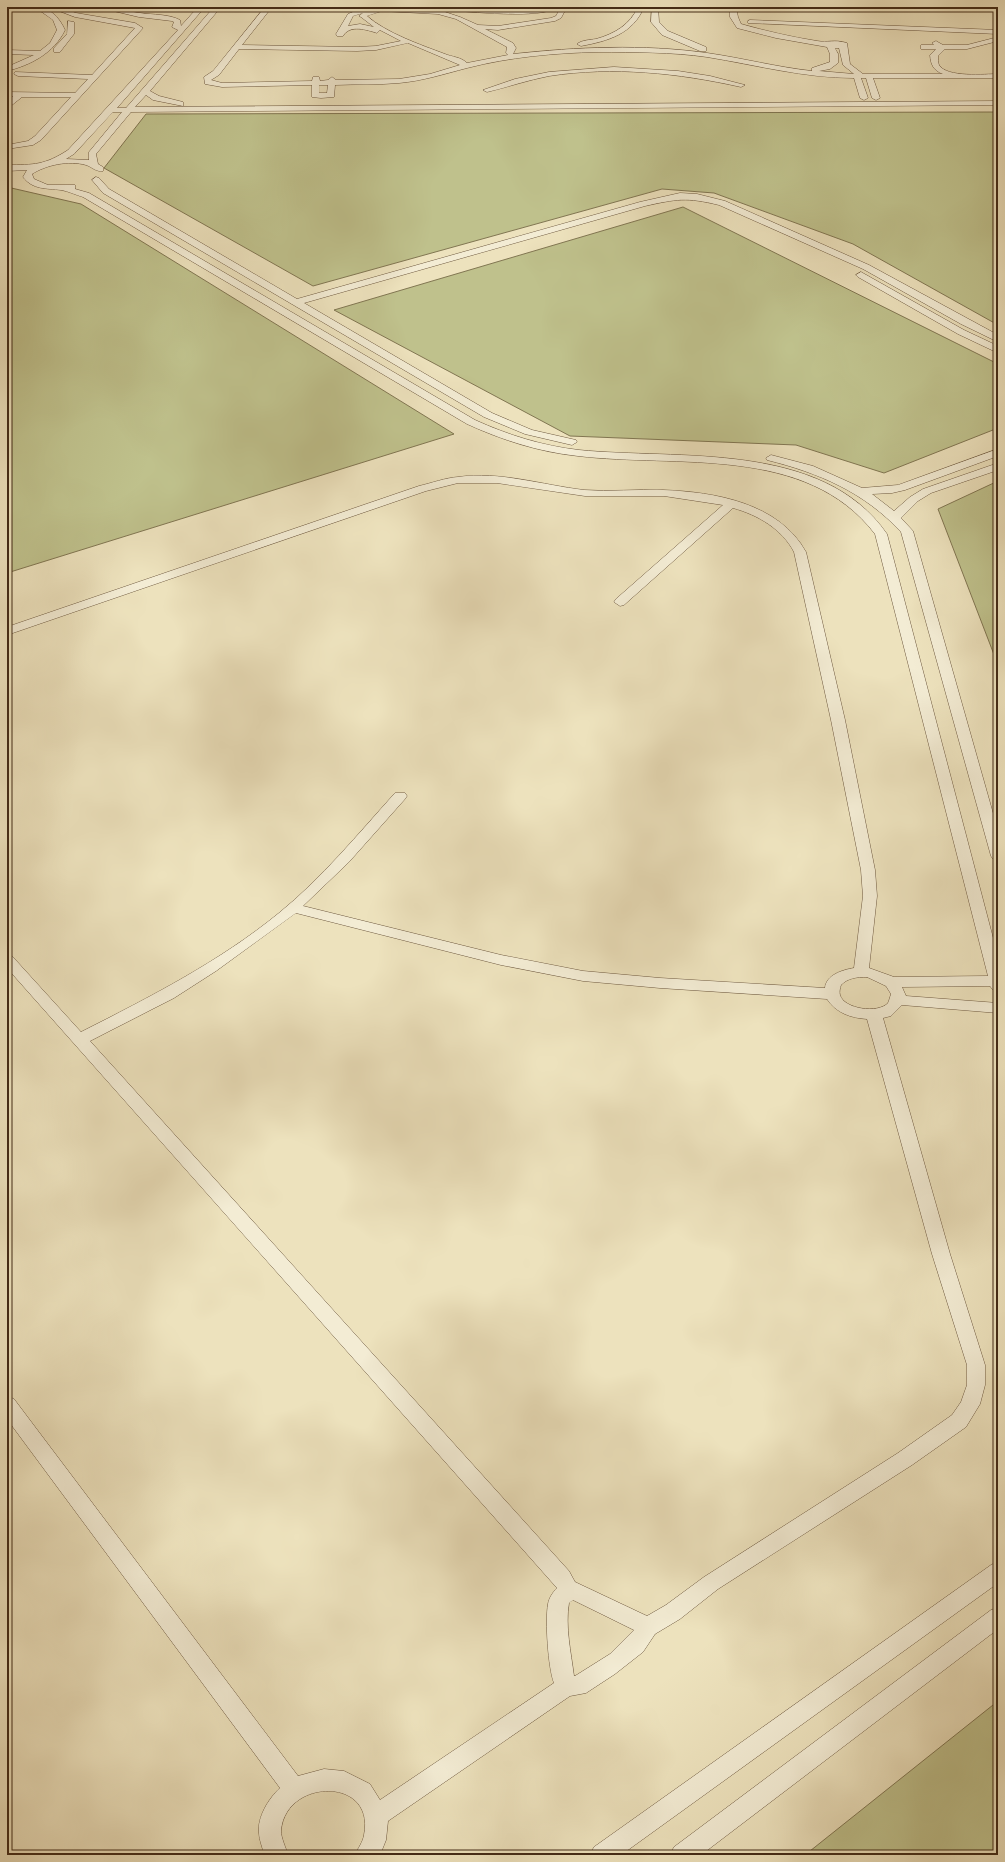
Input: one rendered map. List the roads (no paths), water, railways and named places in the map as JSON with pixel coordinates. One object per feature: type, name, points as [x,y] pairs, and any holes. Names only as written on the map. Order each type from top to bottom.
[{"type":"street","points":[[7,69],[26,62],[41,53],[55,41],[61,30],[60,24],[52,16],[38,7]]},
{"type":"street","points":[[7,147],[25,144],[38,138],[139,28],[135,25],[92,18],[52,7]]},
{"type":"street","points":[[100,7],[134,14],[174,19],[178,22],[176,27],[183,29]]},
{"type":"street","points":[[134,14],[184,14],[196,7]]},
{"type":"street","points":[[54,163],[71,152],[114,107],[202,7]]},
{"type":"street","points":[[94,165],[92,154],[218,7]]},
{"type":"street","points":[[216,74],[269,7]]},
{"type":"street","points":[[332,49],[350,15],[357,11],[375,7]]},
{"type":"street","points":[[415,7],[431,9],[458,18],[510,45],[512,48],[510,53]]},
{"type":"street","points":[[540,12],[554,7]]},
{"type":"street","points":[[474,26],[490,28],[506,27],[553,20],[560,15],[564,7]]},
{"type":"street","points":[[566,47],[602,38],[627,27],[639,14],[641,7]]},
{"type":"street","points":[[656,7],[655,22],[665,33],[686,43],[724,54]]},
{"type":"street","points":[[733,7],[734,17],[739,25],[772,35],[829,45],[846,35],[922,30],[996,36]]},
{"type":"street","points":[[960,7],[998,9]]},
{"type":"street","points":[[560,15],[540,12],[482,10],[382,9],[364,14],[364,18],[440,64],[462,65],[512,56],[569,51],[624,50],[694,52],[800,72],[888,76],[998,76]]},
{"type":"street","points":[[458,18],[463,14],[482,10]]},
{"type":"street","points":[[531,12],[543,18],[537,22]]},
{"type":"street","points":[[741,13],[743,17],[752,23],[832,26],[846,35]]},
{"type":"street","points":[[60,24],[92,18]]},
{"type":"street","points":[[18,74],[54,53],[64,45],[71,33],[72,27],[70,22]]},
{"type":"street","points":[[739,25],[751,27],[752,23]]},
{"type":"street","points":[[252,28],[264,26],[228,71],[216,74],[208,79],[208,82],[222,85],[395,78],[423,73],[440,64]]},
{"type":"street","points":[[342,31],[359,26],[372,28],[381,27]]},
{"type":"street","points":[[829,45],[837,37],[837,31],[832,26]]},
{"type":"street","points":[[506,27],[502,31],[503,35],[523,46],[544,49]]},
{"type":"street","points":[[372,28],[405,44],[444,57],[462,65]]},
{"type":"street","points":[[922,30],[924,50],[941,47],[973,46],[996,36]]},
{"type":"street","points":[[934,31],[933,41],[941,47]]},
{"type":"street","points":[[846,35],[847,65],[858,75],[864,98]]},
{"type":"street","points":[[246,47],[267,51],[325,53],[371,52],[405,44]]},
{"type":"street","points":[[237,47],[332,49],[370,48],[405,44]]},
{"type":"street","points":[[815,70],[834,63],[834,54],[829,45]]},
{"type":"street","points":[[332,80],[416,79],[462,65],[510,53],[566,47],[634,46],[724,54],[815,70],[869,77],[911,74],[998,72]]},
{"type":"street","points":[[941,47],[941,50],[934,55],[935,65],[940,70],[951,74]]},
{"type":"street","points":[[7,52],[41,53]]},
{"type":"street","points":[[671,72],[694,52]]},
{"type":"street","points":[[911,74],[920,71],[924,67]]},
{"type":"street","points":[[488,90],[525,78],[570,72],[620,69],[671,72],[708,77],[741,85]]},
{"type":"street","points":[[7,75],[18,74],[93,77]]},
{"type":"street","points":[[242,76],[263,79],[316,81]]},
{"type":"street","points":[[869,77],[876,98]]},
{"type":"street","points":[[316,81],[315,95],[324,96],[331,95],[332,80]]},
{"type":"street","points":[[145,91],[165,101],[187,105]]},
{"type":"street","points":[[7,107],[21,93]]},
{"type":"street","points":[[7,94],[77,95]]},
{"type":"street","points":[[131,108],[187,105],[998,97]]},
{"type":"street","points":[[114,107],[998,103]]},
{"type":"street","points":[[7,168],[76,162],[94,165],[102,170],[100,177],[88,183],[63,188]]},
{"type":"street","points":[[29,181],[27,177],[28,173],[39,166]]},
{"type":"street","points":[[13,177],[42,186],[63,188],[86,195],[471,422],[493,433],[518,441],[579,453],[720,460],[752,464],[786,473],[818,484],[845,499],[866,516],[881,534],[998,983],[891,982]]},
{"type":"street","points":[[88,183],[106,191],[488,415],[529,432],[567,441],[609,447],[716,451],[760,456],[797,464],[824,474],[861,491],[895,517],[907,531],[996,838],[998,856]]},
{"type":"street","points":[[296,302],[643,204],[673,197],[688,196],[722,203],[835,251],[897,283],[964,322],[998,338]]},
{"type":"street","points":[[309,310],[335,299],[387,283],[670,203],[691,202],[700,203],[732,216],[827,258],[998,350]]},
{"type":"street","points":[[861,491],[892,490],[901,488],[998,452]]},
{"type":"street","points":[[895,517],[914,499],[927,491],[998,466]]},
{"type":"street","points":[[7,631],[368,507],[446,482],[471,479],[497,480],[584,493],[681,494],[732,503],[754,511],[774,522],[793,539],[800,552],[838,720],[868,870],[870,896],[861,972]]},
{"type":"street","points":[[620,602],[732,503]]},
{"type":"street","points":[[80,1039],[169,994],[211,968],[293,908],[344,859],[400,796]]},
{"type":"street","points":[[293,908],[501,960],[583,976],[660,983],[832,994]]},
{"type":"street","points":[[7,959],[562,1576],[569,1590]]},
{"type":"street","points":[[861,972],[878,974],[891,982],[899,994],[898,1000],[890,1010],[874,1015],[846,1009],[840,1005],[832,994],[834,984],[841,976],[861,972]]},
{"type":"street","points":[[898,1000],[998,1008]]},
{"type":"street","points":[[376,1816],[567,1686],[578,1686],[634,1648],[643,1637],[648,1627],[673,1612],[711,1583],[905,1459],[959,1421],[970,1404],[976,1385],[976,1365],[939,1248],[874,1015]]},
{"type":"street","points":[[7,1404],[294,1789]]},
{"type":"street","points":[[602,1855],[998,1571]]},
{"type":"street","points":[[567,1686],[563,1678],[557,1613],[563,1595],[569,1590],[576,1591],[648,1627]]},
{"type":"street","points":[[682,1855],[998,1617]]},
{"type":"street","points":[[276,1855],[270,1835],[271,1822],[276,1809],[284,1798],[294,1789],[318,1779],[344,1781],[364,1794],[372,1805],[376,1816],[376,1829],[374,1841],[369,1854]]}]
